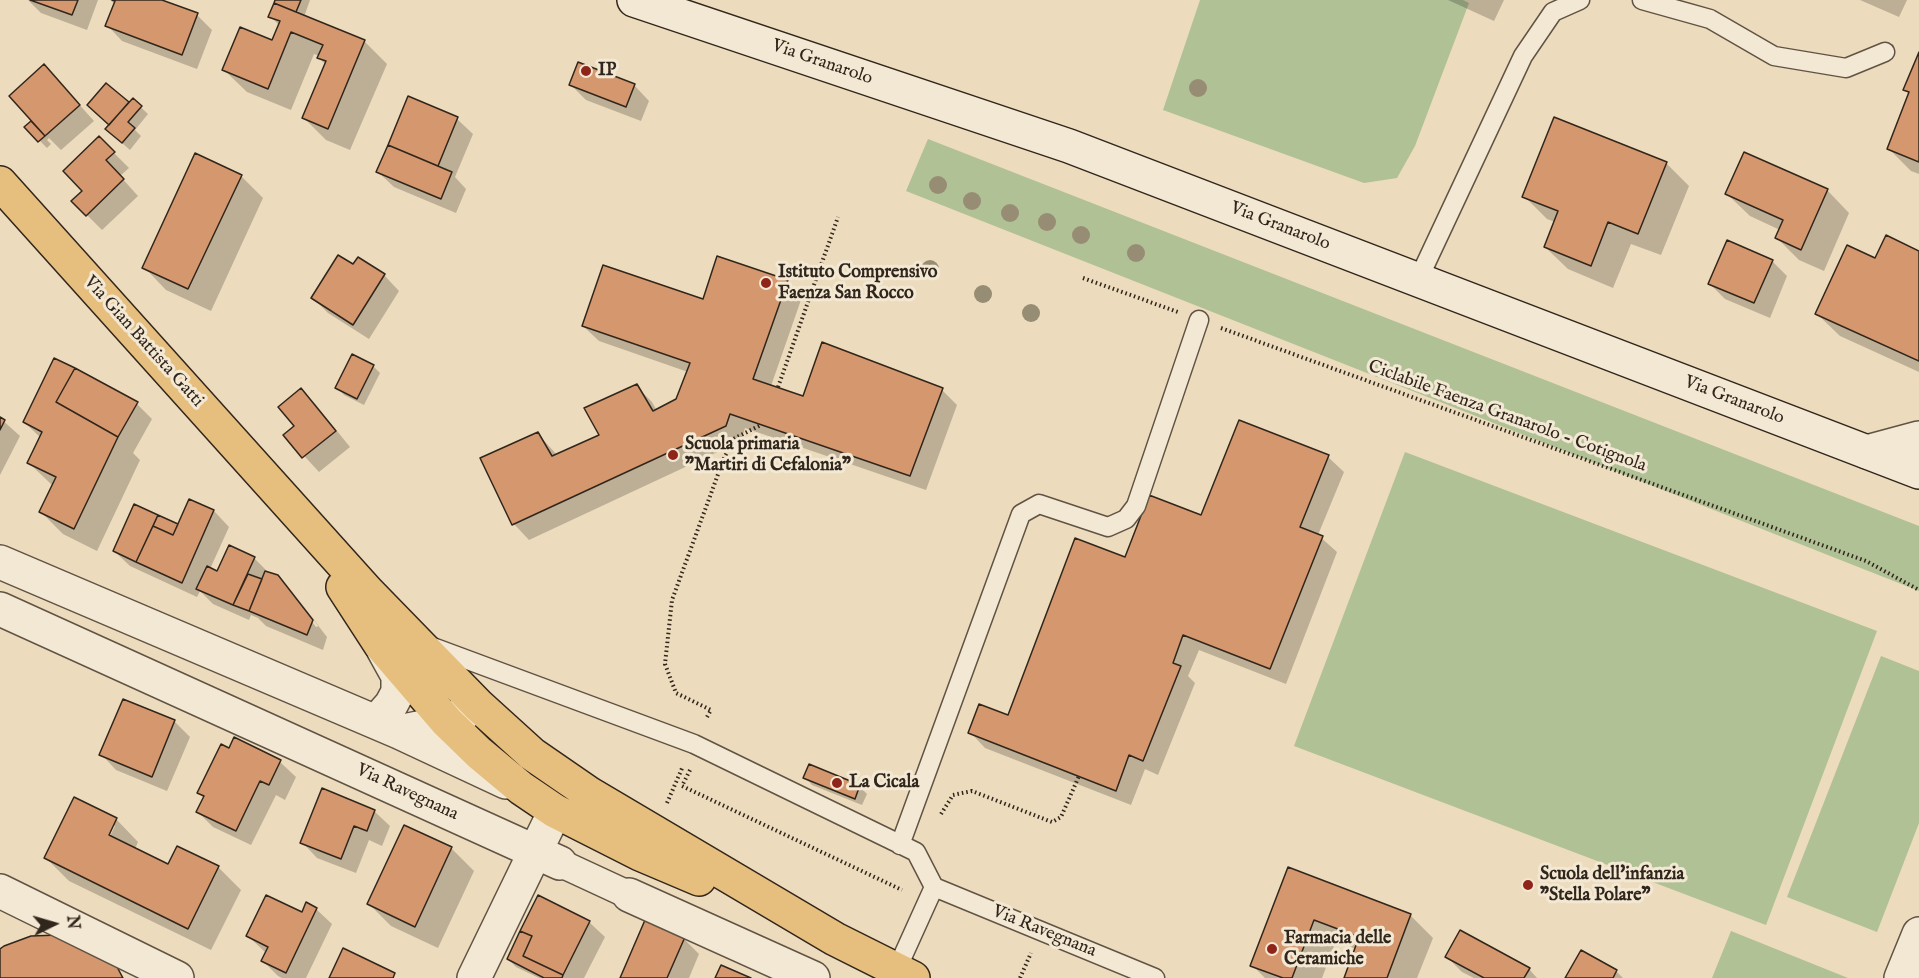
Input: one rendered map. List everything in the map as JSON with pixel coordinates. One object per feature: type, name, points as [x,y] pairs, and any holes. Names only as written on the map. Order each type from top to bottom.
[{"type":"main road","name":"Via Gian Battista Gatti","points":[[0,183],[367,591],[478,705]]},
{"type":"main road","name":"Via Gian Battista Gatti","points":[[286,500],[380,644],[447,722]]},
{"type":"main road","points":[[478,705],[532,754],[590,794],[901,976]]},
{"type":"main road","points":[[447,722],[478,753],[521,788],[555,811],[640,854],[835,939]]},
{"type":"street","name":"Via Granarolo","points":[[634,0],[1069,146],[1919,471]]},
{"type":"street","points":[[1867,452],[1919,438]]},
{"type":"street","points":[[3,571],[387,727],[521,788]]},
{"type":"street","name":"Via Ravegnana","points":[[0,609],[813,978]]},
{"type":"street","points":[[380,644],[398,676],[398,692],[391,705],[387,727]]},
{"type":"street","points":[[387,727],[447,722],[478,705]]},
{"type":"street","points":[[474,978],[547,858],[555,811]]},
{"type":"street","points":[[0,891],[177,978]]},
{"type":"street","points":[[1901,978],[1919,934]]},
{"type":"lane","points":[[1418,280],[1523,56],[1552,12],[1580,0]]},
{"type":"lane","points":[[1642,0],[1710,19],[1774,56],[1846,68],[1885,52]]},
{"type":"lane","points":[[900,845],[1021,514],[1039,504],[1108,527],[1126,519],[1136,506],[1199,320]]},
{"type":"lane","points":[[417,641],[694,744],[916,852],[933,887],[901,976]]},
{"type":"lane","name":"Via Ravegnana","points":[[933,887],[1155,978]]},
{"type":"path","points":[[778,387],[838,218]]},
{"type":"path","name":"Ciclabile Faenza Granarolo - Cotignola","points":[[1083,278],[1866,561],[1919,590]]},
{"type":"path","points":[[706,717],[711,710],[676,693],[665,664],[672,600],[724,458],[735,438],[761,425]]},
{"type":"path","points":[[665,806],[686,760]]},
{"type":"path","points":[[694,760],[682,786],[902,890]]},
{"type":"path","points":[[941,814],[953,795],[972,791],[1052,822],[1061,817],[1079,776]]},
{"type":"path","points":[[1020,978],[1034,947]]},
{"type":"green space","points":[[1200,0],[1463,0],[1469,3],[1415,146],[1397,178],[1364,183],[1163,110]]},
{"type":"green space","points":[[928,139],[1919,526],[1919,591],[906,191]]},
{"type":"green space","points":[[1405,452],[1877,631],[1766,925],[1294,746]]},
{"type":"green space","points":[[1881,656],[1919,671],[1919,823],[1877,932],[1787,897]]},
{"type":"green space","points":[[1731,931],[1848,978],[1712,978]]},
{"type":"building","points":[[30,0],[78,0],[72,15]]},
{"type":"building","points":[[112,0],[162,0],[198,13],[182,55],[105,26],[115,1]]},
{"type":"building","points":[[275,0],[301,0],[296,12],[274,3]]},
{"type":"building","points":[[274,3],[365,40],[328,129],[302,118],[326,61],[317,58],[323,45],[291,32],[268,89],[222,70],[240,27],[272,40],[280,21],[268,17]]},
{"type":"building","points":[[1919,52],[1919,162],[1887,149],[1909,92],[1903,90]]},
{"type":"building","points":[[578,62],[635,84],[626,107],[569,85]]},
{"type":"building","points":[[44,64],[80,105],[45,136],[9,96]]},
{"type":"building","points":[[106,83],[129,102],[109,125],[87,105]]},
{"type":"building","points":[[408,96],[458,117],[438,166],[388,145]]},
{"type":"building","points":[[133,98],[142,106],[128,122],[135,128],[122,143],[105,129]]},
{"type":"building","points":[[1554,117],[1667,162],[1638,234],[1608,222],[1591,266],[1544,247],[1558,211],[1522,197]]},
{"type":"building","points":[[31,121],[45,136],[38,142],[24,127]]},
{"type":"building","points":[[99,136],[115,152],[106,160],[124,179],[86,216],[71,201],[82,191],[63,171]]},
{"type":"building","points":[[388,145],[452,172],[441,199],[376,172]]},
{"type":"building","points":[[1744,152],[1828,189],[1801,250],[1775,238],[1783,220],[1725,194]]},
{"type":"building","points":[[195,153],[242,175],[188,289],[142,268]]},
{"type":"building","points":[[1886,235],[1919,251],[1919,361],[1815,314],[1847,245],[1875,258]]},
{"type":"building","points":[[1727,240],[1773,260],[1754,303],[1708,284]]},
{"type":"building","points":[[338,255],[353,264],[358,257],[385,274],[353,325],[311,298]]},
{"type":"building","points":[[717,256],[788,280],[753,379],[803,396],[822,342],[943,388],[910,476],[730,414],[726,426],[512,525],[480,458],[538,432],[552,456],[599,435],[584,408],[637,384],[653,411],[676,399],[690,363],[582,326],[603,265],[703,299]]},
{"type":"building","points":[[352,354],[374,365],[357,399],[335,388]]},
{"type":"building","points":[[54,358],[75,368],[56,402],[118,437],[74,529],[39,512],[56,477],[27,463],[42,432],[23,422]]},
{"type":"building","points":[[75,368],[138,402],[118,437],[56,402]]},
{"type":"building","points":[[301,388],[336,431],[302,458],[283,435],[294,426],[278,407]]},
{"type":"building","points":[[0,417],[5,420],[0,430]]},
{"type":"building","points":[[1239,420],[1329,455],[1300,527],[1323,536],[1270,669],[1183,635],[1173,663],[1181,666],[1143,761],[1129,755],[1116,791],[968,733],[979,704],[1008,715],[1075,538],[1125,557],[1149,495],[1201,515]]},
{"type":"building","points":[[189,499],[214,510],[182,583],[136,562],[153,526],[173,535]]},
{"type":"building","points":[[134,504],[158,515],[136,562],[113,551]]},
{"type":"building","points":[[158,515],[178,524],[173,535],[153,526]]},
{"type":"building","points":[[229,545],[255,557],[233,605],[196,589],[207,566],[217,571]]},
{"type":"building","points":[[265,571],[278,575],[313,620],[307,635],[249,611]]},
{"type":"building","points":[[248,574],[262,579],[249,611],[233,605]]},
{"type":"building","points":[[123,699],[175,720],[152,777],[99,755]]},
{"type":"building","points":[[234,737],[281,760],[269,785],[260,781],[236,831],[196,812],[204,796],[197,793],[221,744],[229,748]]},
{"type":"building","points":[[809,764],[860,785],[855,799],[803,778]]},
{"type":"building","points":[[322,788],[375,810],[367,831],[354,826],[341,859],[300,843]]},
{"type":"building","points":[[74,797],[117,818],[109,835],[168,864],[177,846],[219,866],[188,929],[44,858]]},
{"type":"building","points":[[404,825],[452,847],[415,927],[367,904]]},
{"type":"building","points":[[1288,867],[1411,914],[1387,978],[1344,978],[1359,937],[1314,920],[1292,978],[1283,978],[1250,966]]},
{"type":"building","points":[[266,895],[302,912],[306,902],[317,908],[286,973],[261,961],[268,947],[246,936]]},
{"type":"building","points":[[538,895],[590,921],[563,975],[523,956],[532,936],[520,931]]},
{"type":"building","points":[[645,920],[685,937],[667,978],[620,978]]},
{"type":"building","points":[[1460,930],[1530,968],[1524,978],[1484,978],[1445,957]]},
{"type":"building","points":[[520,931],[532,936],[523,956],[563,975],[562,978],[544,978],[507,959]]},
{"type":"building","points":[[59,935],[116,965],[123,978],[0,978],[0,949],[4,946],[31,936]]},
{"type":"building","points":[[343,948],[395,973],[393,978],[329,978]]},
{"type":"building","points":[[1581,950],[1617,970],[1613,978],[1565,978]]},
{"type":"building","points":[[721,965],[751,978],[715,978]]},
{"type":"place","name":"IP","points":[[586,71]]},
{"type":"place","name":"Istituto Comprensivo Faenza San Rocco","points":[[766,283]]},
{"type":"place","name":"Scuola primaria \"Martiri di Cefalonia\"","points":[[673,455]]},
{"type":"place","name":"La Cicala","points":[[837,783]]},
{"type":"place","name":"Scuola dell'infanzia \"Stella Polare\"","points":[[1528,885]]},
{"type":"place","name":"Farmacia delle Ceramiche","points":[[1272,949]]}]
